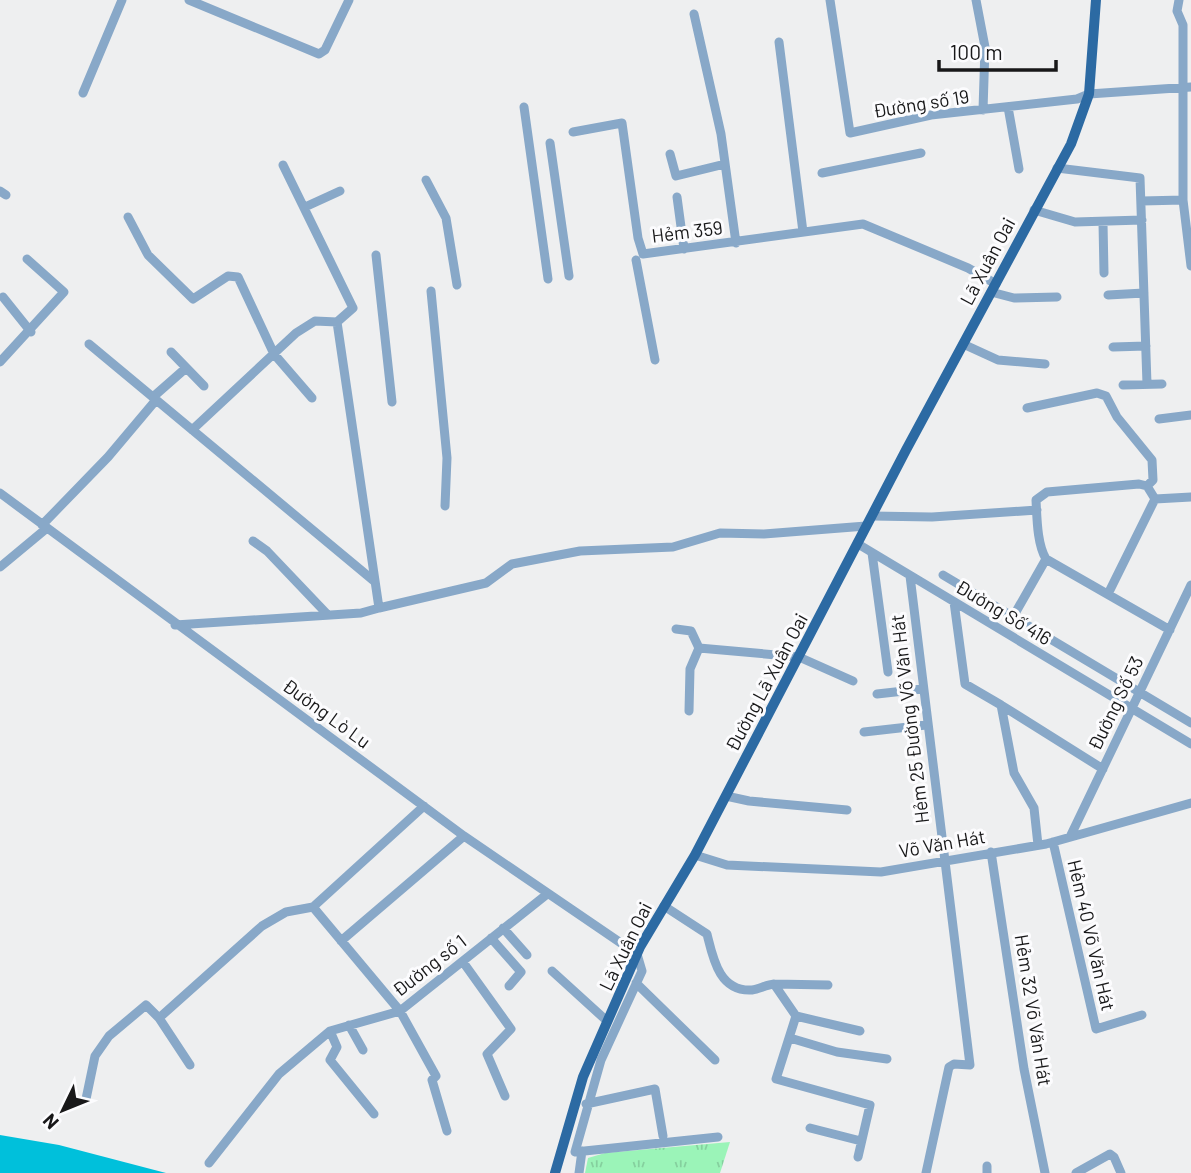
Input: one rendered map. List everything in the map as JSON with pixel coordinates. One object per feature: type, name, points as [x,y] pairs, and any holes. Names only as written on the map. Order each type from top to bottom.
[{"type":"main road","name":"Lã Xuân Oai","points":[[869,521],[1084,114],[1089,94],[1096,0]]},
{"type":"main road","name":"Đường Lã Xuân Oai","points":[[695,855],[869,521]]},
{"type":"main road","name":"Lã Xuân Oai","points":[[555,1173],[567,1124],[591,1055],[637,954],[695,855]]},
{"type":"street","points":[[83,93],[122,0]]},
{"type":"street","points":[[189,0],[319,54],[325,50],[349,0]]},
{"type":"street","name":"Đường số 19","points":[[830,0],[850,133],[931,115],[1077,99],[1089,94]]},
{"type":"street","points":[[976,0],[985,47],[984,110]]},
{"type":"street","points":[[1179,0],[1177,11],[1183,25],[1186,88],[1183,200],[1191,265]]},
{"type":"street","points":[[694,14],[725,164],[736,243]]},
{"type":"street","points":[[779,42],[803,232]]},
{"type":"street","points":[[1089,94],[1186,88]]},
{"type":"street","points":[[524,107],[548,279]]},
{"type":"street","points":[[1008,107],[1019,169]]},
{"type":"street","points":[[573,132],[622,123],[655,360]]},
{"type":"street","points":[[550,143],[569,276]]},
{"type":"street","points":[[822,173],[922,153]]},
{"type":"street","points":[[670,155],[676,176],[725,164]]},
{"type":"street","points":[[192,430],[296,333],[315,321],[337,322],[353,308],[283,165]]},
{"type":"street","points":[[1057,168],[1140,178],[1147,384]]},
{"type":"street","points":[[426,180],[447,223],[457,285]]},
{"type":"street","points":[[305,207],[340,191]]},
{"type":"street","points":[[677,197],[684,249]]},
{"type":"street","points":[[1142,201],[1183,200]]},
{"type":"street","points":[[1034,210],[1075,222],[1142,220]]},
{"type":"street","points":[[128,217],[148,255],[193,299],[228,275],[238,277],[274,354],[312,398]]},
{"type":"street","points":[[1103,223],[1104,273]]},
{"type":"street","name":"Hẻm 359","points":[[640,257],[863,224],[957,263],[1014,298],[1057,297]]},
{"type":"street","points":[[376,255],[393,402]]},
{"type":"street","points":[[0,362],[64,292],[27,259]]},
{"type":"street","points":[[431,291],[447,458],[445,506]]},
{"type":"street","points":[[1108,295],[1144,293]]},
{"type":"street","points":[[4,298],[31,331]]},
{"type":"street","points":[[337,322],[379,608]]},
{"type":"street","points":[[89,344],[374,581]]},
{"type":"street","points":[[963,344],[998,360],[1045,364]]},
{"type":"street","points":[[1113,347],[1146,346]]},
{"type":"street","points":[[171,352],[204,386]]},
{"type":"street","points":[[0,567],[44,526],[108,457],[155,399],[186,368]]},
{"type":"street","points":[[1123,385],[1162,384]]},
{"type":"street","points":[[1027,408],[1097,393],[1105,396],[1152,460],[1153,480],[1147,486]]},
{"type":"street","points":[[1159,419],[1191,415]]},
{"type":"street","points":[[1155,499],[1147,486],[1139,484],[1047,492],[1040,494],[1036,500],[1042,552],[1046,559],[1170,630]]},
{"type":"street","name":"Đường Lò Lu","points":[[0,493],[175,625],[464,836],[546,895],[637,954]]},
{"type":"street","points":[[1155,499],[1191,497]]},
{"type":"street","points":[[1108,594],[1155,499]]},
{"type":"street","points":[[175,625],[361,613],[486,583],[512,564],[580,551],[673,547],[720,533],[764,534],[869,521],[1037,510]]},
{"type":"street","points":[[253,541],[267,551],[327,614]]},
{"type":"street","name":"Đường Số 416","points":[[858,544],[1191,744]]},
{"type":"street","points":[[872,553],[888,672]]},
{"type":"street","points":[[1013,617],[1046,559]]},
{"type":"street","points":[[943,575],[1191,723]]},
{"type":"street","name":"Hẻm 25 Đường Võ Văn Hát","points":[[910,576],[926,725],[970,1065],[954,1064],[949,1067],[926,1173]]},
{"type":"street","name":"Đường Số 53","points":[[1070,837],[1191,585]]},
{"type":"street","points":[[954,602],[965,684],[1103,769]]},
{"type":"street","points":[[1177,613],[1191,610]]},
{"type":"street","points":[[676,629],[691,631],[699,648],[690,669],[689,712]]},
{"type":"street","points":[[699,648],[799,657],[853,681]]},
{"type":"street","points":[[877,694],[922,690]]},
{"type":"street","points":[[1001,705],[1014,773],[1034,808],[1038,845]]},
{"type":"street","points":[[864,732],[926,725]]},
{"type":"street","points":[[726,796],[749,802],[847,810]]},
{"type":"street","name":"Võ Văn Hát","points":[[695,855],[727,865],[863,872],[1053,842],[1191,803]]},
{"type":"street","points":[[159,1018],[262,926],[286,912],[313,907],[424,806]]},
{"type":"street","points":[[341,941],[464,836]]},
{"type":"street","name":"Hẻm 40 Võ Văn Hát","points":[[1053,842],[1096,1028],[1142,1015]]},
{"type":"street","name":"Hẻm 32 Võ Văn Hát","points":[[991,852],[1024,1069],[1045,1173]]},
{"type":"street","name":"Đường số 1","points":[[209,1163],[279,1074],[330,1031],[400,1011],[546,895]]},
{"type":"street","points":[[664,906],[707,934],[714,966],[731,984],[750,990],[774,984],[828,985]]},
{"type":"street","points":[[313,907],[400,1011],[436,1076],[432,1080],[447,1131]]},
{"type":"street","points":[[503,928],[527,955]]},
{"type":"street","points":[[491,938],[521,972],[509,986]]},
{"type":"street","points":[[579,1173],[578,1151],[586,1104],[610,1039],[642,971],[637,954]]},
{"type":"street","points":[[463,962],[511,1029],[487,1054],[505,1096]]},
{"type":"street","points":[[552,971],[607,1021]]},
{"type":"street","points":[[636,984],[715,1060]]},
{"type":"street","points":[[774,984],[796,1016],[860,1031]]},
{"type":"street","points":[[86,1099],[94,1056],[109,1036],[146,1005],[159,1018],[190,1065]]},
{"type":"street","points":[[796,1016],[776,1079],[870,1105],[858,1157]]},
{"type":"street","points":[[349,1025],[363,1050]]},
{"type":"street","points":[[330,1031],[337,1047],[330,1060],[374,1114]]},
{"type":"street","points":[[790,1038],[837,1052],[887,1059]]},
{"type":"street","points":[[586,1104],[655,1088],[663,1136]]},
{"type":"street","points":[[810,1128],[861,1141]]},
{"type":"street","points":[[578,1151],[718,1137]]},
{"type":"street","points":[[1076,1173],[1110,1154],[1115,1157],[1121,1173]]},
{"type":"green space","points":[[730,1142],[720,1173],[585,1173],[588,1158],[605,1153]]},
{"type":"water","points":[[0,1135],[59,1145],[166,1173],[0,1173]]}]
